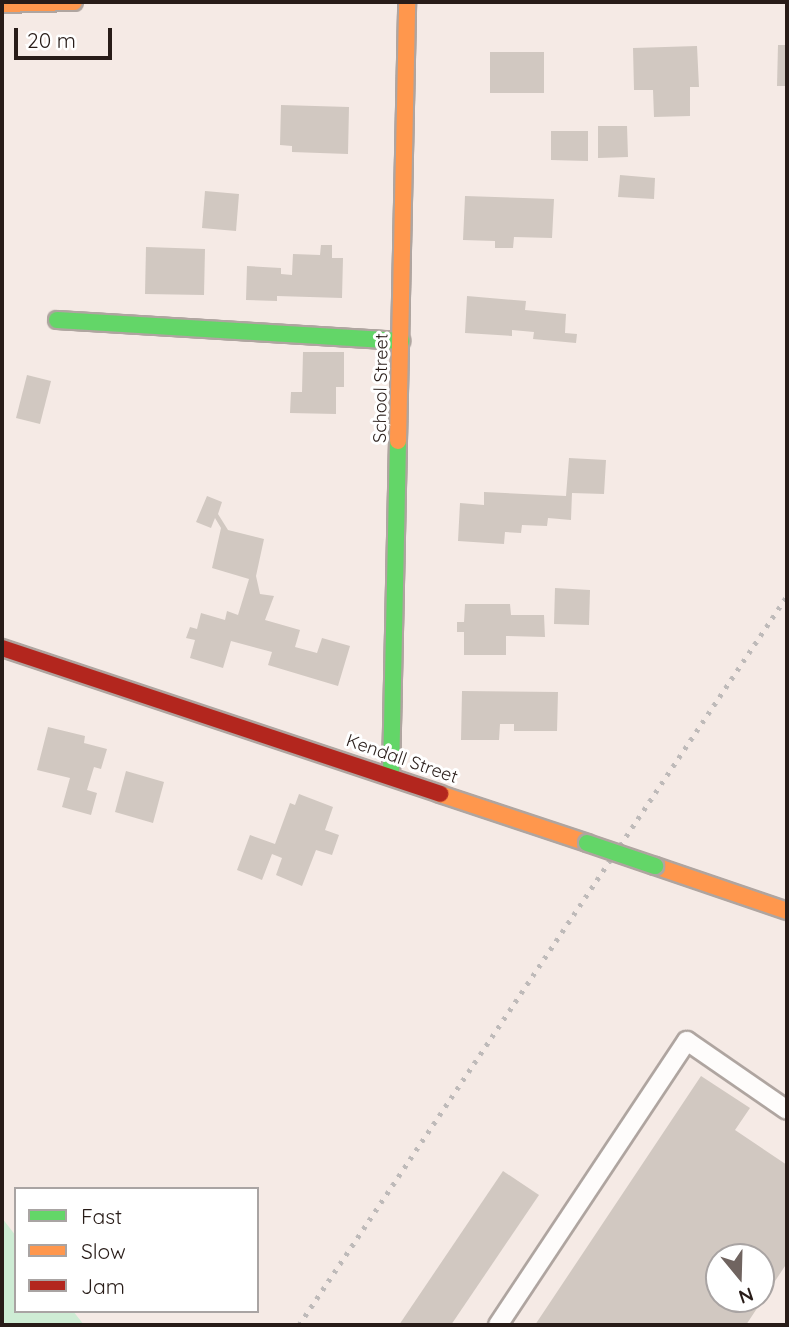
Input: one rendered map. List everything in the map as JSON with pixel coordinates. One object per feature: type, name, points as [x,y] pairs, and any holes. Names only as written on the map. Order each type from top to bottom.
[{"type":"street","points":[[2,4],[74,2]]},
{"type":"street","name":"School Street","points":[[391,775],[407,2]]},
{"type":"street","points":[[57,320],[401,341]]},
{"type":"street","name":"Kendall Street","points":[[2,648],[391,775],[787,911]]},
{"type":"lane","points":[[498,1325],[687,1041],[787,1110]]},
{"type":"green space","points":[[2,1218],[14,1233],[14,1313],[75,1313],[84,1325],[2,1325]]},
{"type":"building","points":[[778,45],[787,45],[787,86],[777,86]]},
{"type":"building","points":[[697,46],[699,87],[690,87],[690,116],[654,117],[653,90],[634,90],[633,48]]},
{"type":"building","points":[[490,52],[544,52],[544,93],[490,93]]},
{"type":"building","points":[[281,105],[349,107],[348,154],[292,152],[292,146],[280,145]]},
{"type":"building","points":[[598,126],[627,126],[628,157],[598,158]]},
{"type":"building","points":[[551,131],[588,131],[588,161],[551,160]]},
{"type":"building","points":[[620,175],[655,178],[654,199],[618,197]]},
{"type":"building","points":[[205,191],[239,194],[236,231],[202,228]]},
{"type":"building","points":[[465,196],[554,199],[552,238],[514,237],[513,248],[495,248],[495,241],[463,240]]},
{"type":"building","points":[[321,245],[332,245],[332,258],[343,258],[342,298],[277,296],[277,301],[246,300],[247,266],[281,268],[281,274],[292,275],[293,254],[320,255]]},
{"type":"building","points":[[146,247],[205,249],[204,295],[145,294]]},
{"type":"building","points":[[467,296],[526,301],[525,310],[566,314],[565,333],[577,334],[576,343],[533,339],[534,332],[512,330],[512,336],[465,333]]},
{"type":"building","points":[[303,352],[344,352],[344,387],[336,387],[336,414],[290,413],[291,392],[302,392]]},
{"type":"building","points":[[27,375],[51,381],[40,424],[16,418]]},
{"type":"building","points":[[569,458],[606,460],[604,494],[572,493],[571,520],[548,518],[547,526],[522,525],[521,533],[505,532],[504,544],[458,541],[460,503],[484,505],[484,492],[566,496]]},
{"type":"building","points":[[207,496],[222,502],[218,514],[228,530],[264,539],[256,576],[260,594],[274,596],[265,620],[300,630],[295,647],[317,653],[322,638],[350,646],[338,686],[268,665],[272,652],[231,641],[223,668],[190,658],[195,640],[186,638],[190,627],[197,629],[201,613],[225,620],[227,611],[238,615],[249,579],[212,568],[221,528],[215,518],[211,528],[196,522]]},
{"type":"building","points":[[555,588],[590,590],[589,625],[554,624]]},
{"type":"building","points":[[465,604],[510,604],[511,615],[544,615],[545,637],[506,636],[506,655],[464,655],[464,632],[457,632],[457,622],[464,622]]},
{"type":"building","points":[[462,691],[558,692],[557,731],[514,731],[514,724],[500,724],[499,740],[461,740]]},
{"type":"building","points":[[48,727],[85,736],[84,743],[107,749],[101,769],[94,767],[87,790],[97,793],[91,815],[62,807],[70,778],[37,770]]},
{"type":"building","points":[[126,771],[164,782],[153,823],[115,812]]},
{"type":"building","points":[[299,794],[333,807],[325,830],[339,835],[332,855],[316,850],[302,886],[276,875],[282,858],[272,854],[262,880],[237,870],[250,835],[275,844],[290,803],[295,805]]},
{"type":"building","points":[[701,1076],[750,1108],[735,1130],[787,1165],[787,1263],[775,1281],[775,1243],[705,1243],[705,1313],[754,1313],[746,1325],[535,1325]]},
{"type":"building","points":[[503,1171],[539,1195],[451,1325],[399,1325]]},
{"type":"railway","points":[[299,1325],[787,596]]},
{"type":"traffic: fast","points":[[57,320],[401,341]]},
{"type":"traffic: fast","points":[[391,775],[398,441]]},
{"type":"traffic: fast","points":[[587,843],[655,866]]},
{"type":"traffic: slow","points":[[2,4],[74,2]]},
{"type":"traffic: slow","points":[[398,441],[407,2]]},
{"type":"traffic: slow","points":[[440,794],[587,843]]},
{"type":"traffic: slow","points":[[655,866],[787,911]]},
{"type":"traffic: jam","points":[[2,648],[440,794]]}]
